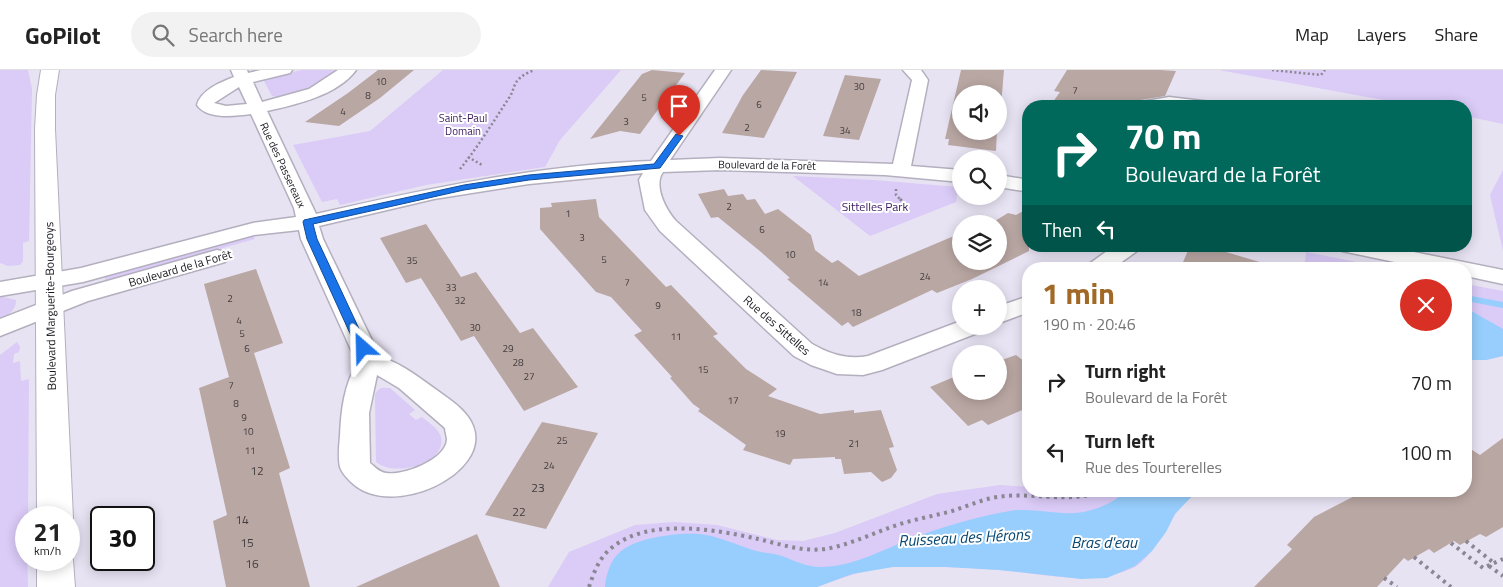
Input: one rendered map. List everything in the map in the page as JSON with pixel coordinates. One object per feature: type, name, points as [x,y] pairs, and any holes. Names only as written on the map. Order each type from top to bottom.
[{"type":"street","name":"Boulevard Marguerite-Bourgeoys","points":[[37,70],[46,96]]},
{"type":"street","name":"Boulevard Marguerite-Bourgeoys","points":[[50,70],[46,96],[55,506]]},
{"type":"street","points":[[241,75],[284,70]]},
{"type":"street","points":[[257,108],[313,94],[348,70]]},
{"type":"street","name":"Rue des Sittelles","points":[[723,70],[649,180],[653,204],[659,216],[786,336],[818,359],[835,365],[861,367],[952,333]]},
{"type":"street","points":[[901,170],[920,80],[919,76],[911,70]]},
{"type":"street","name":"Rue des Passereaux","points":[[257,108],[230,111],[209,109],[205,106],[206,101],[241,75],[257,108],[304,208],[312,239],[370,363]]},
{"type":"street","name":"Boulevard de la Forêt","points":[[0,289],[83,275],[253,229],[308,222],[464,188],[529,178],[657,166],[766,164],[901,170],[952,175]]},
{"type":"street","points":[[1007,182],[1022,185]]},
{"type":"street","name":"Boulevard de la Forêt","points":[[0,328],[80,296],[258,246],[308,222]]},
{"type":"street","points":[[1107,262],[1121,252]]},
{"type":"street","points":[[1380,252],[1429,262]]},
{"type":"street","points":[[1472,271],[1503,277]]},
{"type":"street","points":[[1007,312],[1022,305]]},
{"type":"street","points":[[370,363],[382,366],[406,378],[454,419],[460,428],[456,452],[448,464],[415,482],[392,487],[374,483],[360,474],[355,467],[357,398],[360,384],[370,363]]},
{"type":"street","points":[[56,571],[56,587]]},
{"type":"path","points":[[457,172],[477,148],[490,124],[511,95],[513,86],[521,77],[534,70]]},
{"type":"path","points":[[1272,70],[1321,75],[1325,70]]},
{"type":"path","points":[[468,157],[487,168]]},
{"type":"path","points":[[589,587],[596,566],[608,551],[623,541],[657,530],[688,530],[733,534],[803,549],[826,549],[900,524],[954,510],[989,498],[1022,496]]},
{"type":"path","points":[[1041,497],[1078,499],[1088,497]]},
{"type":"path","points":[[1466,541],[1503,576]]},
{"type":"path","points":[[1451,543],[1483,568],[1503,559]]},
{"type":"path","points":[[1414,556],[1450,587]]},
{"type":"path","points":[[1384,578],[1397,587]]},
{"type":"green space","points":[[0,70],[28,70],[32,89],[29,241],[23,243],[23,261],[20,265],[8,266],[0,263]]},
{"type":"green space","points":[[302,70],[339,70],[298,94],[289,97],[272,96],[264,81],[267,77]]},
{"type":"green space","name":"Saint-Paul Domain","points":[[443,70],[621,70],[560,140],[545,167],[426,185],[340,205],[337,199],[322,202],[293,145],[370,131]]},
{"type":"green space","points":[[1219,70],[1503,70],[1503,124],[1472,117],[1472,100],[1383,100]]},
{"type":"green space","points":[[1503,170],[1503,251],[1490,195]]},
{"type":"green space","name":"Sittelles Park","points":[[793,176],[952,186],[952,204],[870,236]]},
{"type":"green space","points":[[253,235],[255,239],[105,281],[105,276]]},
{"type":"green space","points":[[1306,252],[1357,262],[1305,262]]},
{"type":"green space","points":[[1472,285],[1503,291],[1503,356],[1486,360],[1472,360]]},
{"type":"green space","points":[[0,296],[16,300],[15,307],[11,312],[0,319]]},
{"type":"green space","points":[[17,342],[20,347],[19,352],[14,354],[13,363],[20,361],[21,381],[29,379],[28,506],[15,506],[15,571],[28,571],[28,587],[0,587],[0,355]]},
{"type":"green space","points":[[381,388],[390,388],[415,410],[409,414],[416,420],[422,417],[440,434],[441,446],[428,461],[406,468],[384,467],[376,462],[375,395]]},
{"type":"green space","name":"Bras d'eau","points":[[1000,485],[1022,487],[1022,497],[1191,497],[1176,513],[1153,549],[1142,562],[1120,573],[1103,576],[1069,578],[987,569],[907,567],[864,571],[817,587],[548,587],[569,552],[635,525],[674,522],[717,525],[777,540],[803,541],[835,533],[937,494]]},
{"type":"water","points":[[1472,311],[1503,329],[1503,356],[1486,360],[1472,360]]},
{"type":"water","name":"Bras d'eau","points":[[1119,497],[1191,497],[1175,514],[1166,532],[1152,551],[1135,566],[1107,578],[1081,579],[999,570],[946,567],[893,567],[852,574],[817,587],[605,587],[609,568],[619,553],[626,547],[648,539],[685,534],[706,535],[756,551],[782,556],[809,566],[830,567],[853,562],[908,540],[972,519],[1017,510],[1080,513],[1113,501]]},
{"type":"building","points":[[378,70],[414,70],[380,98],[339,126],[305,122],[348,93]]},
{"type":"building","points":[[652,70],[685,73],[640,134],[620,131],[590,139],[642,74]]},
{"type":"building","points":[[761,70],[797,72],[764,138],[722,133],[743,95]]},
{"type":"building","points":[[961,70],[1004,70],[1003,85],[958,85]]},
{"type":"building","points":[[1067,70],[1176,71],[1165,96],[1141,100],[1054,100],[1060,92],[1054,91]]},
{"type":"building","points":[[845,75],[881,79],[859,140],[823,136]]},
{"type":"building","points":[[952,109],[952,140],[997,140],[996,150],[948,145],[949,139],[945,139]]},
{"type":"building","points":[[724,189],[728,196],[743,194],[747,200],[755,199],[765,214],[778,209],[811,235],[815,250],[832,263],[838,260],[859,276],[952,237],[952,270],[990,270],[970,280],[952,280],[952,287],[937,293],[932,290],[853,327],[848,322],[842,326],[787,279],[790,278],[761,252],[718,217],[711,218],[698,194]]},
{"type":"building","points":[[596,199],[599,217],[666,287],[671,285],[718,334],[713,336],[746,369],[777,389],[768,396],[820,414],[854,410],[854,413],[881,410],[894,447],[889,448],[897,470],[891,478],[882,482],[871,472],[844,474],[841,459],[835,459],[835,457],[793,459],[790,465],[743,450],[746,445],[698,411],[700,409],[693,404],[670,378],[672,377],[634,335],[642,331],[611,297],[596,292],[540,229],[540,208],[552,207],[551,203]]},
{"type":"building","points":[[1022,212],[1022,252],[1027,252],[1007,262],[1007,215],[1005,215],[1008,213],[1016,215]]},
{"type":"building","points":[[426,224],[461,277],[476,272],[520,333],[533,328],[578,387],[524,411],[474,336],[461,341],[421,278],[406,283],[380,238]]},
{"type":"building","points":[[1187,252],[1226,252],[1260,262],[1183,262]]},
{"type":"building","points":[[256,269],[283,343],[254,353],[290,468],[279,473],[310,587],[226,587],[213,521],[227,515],[199,388],[229,377],[204,284]]},
{"type":"building","points":[[1016,355],[1022,360],[1022,410],[988,425],[982,420],[968,426],[930,387],[952,378],[952,400],[1007,400],[1007,358]]},
{"type":"building","points":[[542,422],[598,433],[546,529],[485,515]]},
{"type":"building","points":[[1503,438],[1503,527],[1486,537],[1480,534],[1460,545],[1454,541],[1434,553],[1429,549],[1408,561],[1404,558],[1377,587],[1254,587],[1292,549],[1287,545],[1314,517],[1352,497],[1472,497],[1472,450],[1480,455]]},
{"type":"building","points":[[477,534],[500,587],[356,587],[403,566]]},
{"type":"waterway","name":"Ruisseau des Hérons","points":[[1472,299],[1503,305]]},
{"type":"route","points":[[363,348],[312,239],[308,222],[404,199],[464,188],[589,171],[657,166],[679,136]]}]
